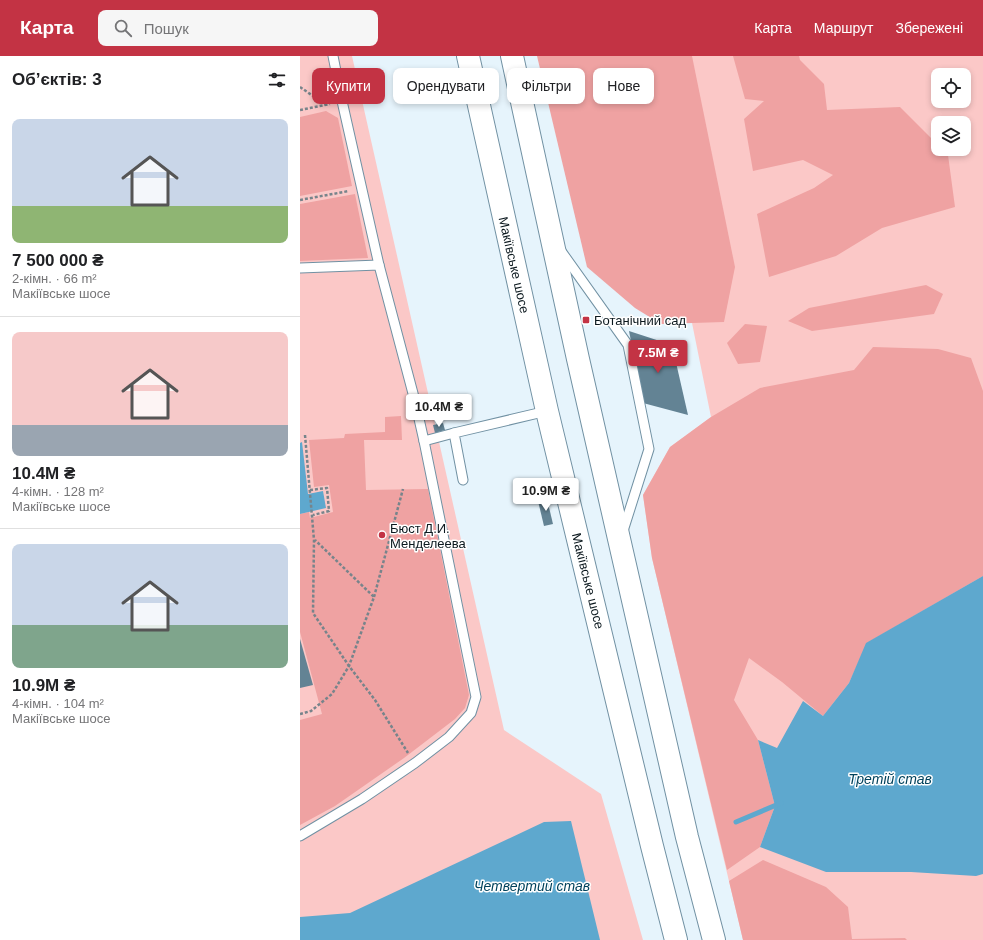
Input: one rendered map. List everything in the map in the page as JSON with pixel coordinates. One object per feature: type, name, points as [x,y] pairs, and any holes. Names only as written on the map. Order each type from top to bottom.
[{"type":"main road","name":"Макіївське шосе","points":[[468,56],[547,411],[650,839],[676,940]]},
{"type":"main road","points":[[512,56],[579,367],[687,837],[714,940]]},
{"type":"lane","points":[[333,56],[335,68]]},
{"type":"lane","points":[[300,836],[362,799],[415,763],[449,737],[471,713],[476,697],[424,441],[379,265],[343,104]]},
{"type":"lane","points":[[551,237],[628,345],[649,448],[620,542]]},
{"type":"lane","points":[[300,268],[379,265]]},
{"type":"lane","points":[[424,441],[547,411]]},
{"type":"lane","points":[[454,433],[463,480]]},
{"type":"path","points":[[300,87],[312,95]]},
{"type":"path","points":[[300,110],[326,104]]},
{"type":"path","points":[[300,200],[362,188]]},
{"type":"path","points":[[305,435],[313,513],[313,613],[349,666],[375,700],[415,763]]},
{"type":"path","points":[[310,492],[327,488],[329,511],[313,513]]},
{"type":"path","points":[[300,714],[311,711],[332,694],[349,666],[374,597],[403,489]]},
{"type":"path","points":[[314,540],[374,597]]},
{"type":"shaded area","points":[[300,56],[352,56],[355,68],[312,68],[312,104],[363,104],[504,730],[601,794],[643,940],[300,940]]},
{"type":"shaded area","points":[[537,56],[692,56],[735,267],[724,322],[661,324],[635,308],[587,267],[548,104],[585,104],[585,68],[540,68]]},
{"type":"shaded area","points":[[626,56],[983,56],[983,940],[743,940],[652,558],[643,495],[670,447],[711,417],[691,318],[638,104],[654,104],[654,68],[629,68]]},
{"type":"shaded area","points":[[733,56],[799,56],[800,60],[824,84],[827,110],[900,107],[931,138],[931,156],[948,156],[955,207],[882,228],[836,256],[769,277],[757,214],[814,188],[833,175],[803,160],[753,171],[744,119],[764,101],[745,99]]},
{"type":"shaded area","points":[[326,111],[338,118],[352,186],[300,196],[300,117]]},
{"type":"shaded area","points":[[355,194],[368,258],[300,261],[300,204]]},
{"type":"shaded area","points":[[926,285],[943,294],[934,314],[812,331],[788,321],[809,308]]},
{"type":"shaded area","points":[[745,324],[767,326],[760,362],[738,364],[727,343]]},
{"type":"shaded area","points":[[873,347],[938,349],[971,358],[983,391],[983,576],[867,643],[849,683],[823,716],[782,682],[749,658],[734,700],[758,740],[775,806],[760,847],[727,870],[652,558],[643,495],[670,447],[711,417],[760,388],[854,370]]},
{"type":"shaded area","points":[[401,416],[402,440],[364,440],[366,490],[428,489],[469,695],[465,708],[455,719],[404,758],[335,806],[300,825],[300,720],[322,714],[300,632],[300,514],[309,512],[310,518],[333,512],[329,485],[314,487],[309,440],[344,438],[345,434],[385,432],[385,417]]},
{"type":"shaded area","points":[[763,860],[826,887],[848,907],[852,939],[905,938],[907,940],[743,940],[729,881]]},
{"type":"water","points":[[302,442],[308,494],[323,491],[326,508],[300,514],[300,443]]},
{"type":"water","name":"Третій став","points":[[983,576],[983,874],[976,876],[911,872],[826,872],[760,847],[775,806],[758,740],[777,748],[803,701],[823,716],[849,683],[866,643]]},
{"type":"water","name":"Четвертий став","points":[[571,821],[600,940],[300,940],[300,917],[350,913],[544,822]]},
{"type":"building","points":[[629,331],[672,345],[688,415],[643,403]]},
{"type":"building","points":[[443,423],[445,430],[435,433],[433,425]]},
{"type":"building","points":[[547,499],[553,524],[544,526],[538,501]]},
{"type":"building","points":[[300,639],[313,685],[300,688]]},
{"type":"waterway","points":[[736,822],[781,803]]},
{"type":"place","name":"Ботанічний сад","points":[[586,320]]},
{"type":"place","name":"Бюст Д.И. Менделеева","points":[[382,535]]}]
